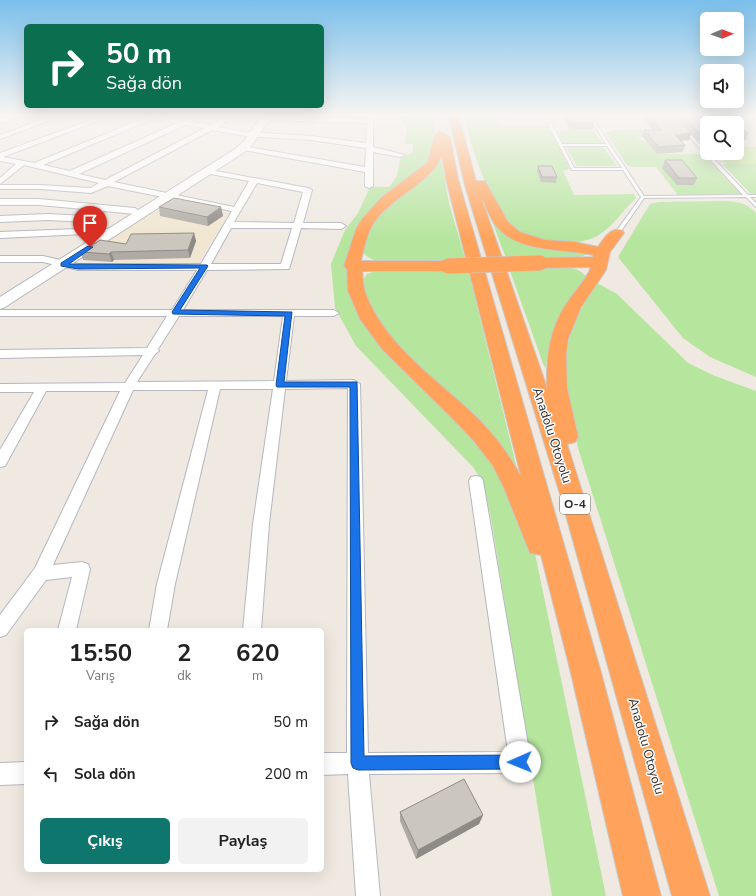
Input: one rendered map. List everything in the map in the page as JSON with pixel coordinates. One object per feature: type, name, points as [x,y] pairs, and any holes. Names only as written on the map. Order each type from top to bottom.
[{"type":"highway","points":[[436,156],[428,168],[386,202],[370,218],[358,241],[352,266],[359,299],[377,330],[391,348],[412,370],[482,435],[507,470],[519,492],[585,669]]},
{"type":"highway","name":"O-4","points":[[449,156],[452,179],[585,669],[642,896]]},
{"type":"highway","name":"Anadolu Otoyolu","points":[[462,156],[485,232],[572,494],[691,896]]},
{"type":"highway","points":[[465,156],[500,219],[508,230],[514,235],[534,242],[557,246],[575,246],[598,241],[617,233]]},
{"type":"highway","points":[[617,233],[564,322],[556,358],[556,388],[566,432],[691,896]]},
{"type":"highway","points":[[575,246],[598,264]]},
{"type":"highway","points":[[352,266],[448,266],[563,263],[585,270],[591,274],[598,264]]},
{"type":"main road","points":[[0,295],[59,263],[166,195],[223,156]]},
{"type":"main road","points":[[0,304],[135,211],[208,171],[231,156]]},
{"type":"street","points":[[35,165],[57,156]]},
{"type":"street","points":[[71,174],[111,156]]},
{"type":"street","points":[[0,187],[40,187],[91,191],[158,156]]},
{"type":"street","points":[[288,156],[370,170]]},
{"type":"street","points":[[369,186],[370,156]]},
{"type":"street","points":[[0,160],[22,162],[107,183],[237,210]]},
{"type":"street","points":[[0,182],[22,162]]},
{"type":"street","points":[[0,260],[35,259],[78,267],[285,267],[308,190],[208,171]]},
{"type":"street","points":[[0,629],[41,573],[128,387],[205,266],[254,180]]},
{"type":"street","points":[[0,202],[39,202],[135,211]]},
{"type":"street","points":[[0,219],[47,217],[89,219],[102,208]]},
{"type":"street","points":[[228,225],[341,226]]},
{"type":"street","points":[[0,235],[104,231]]},
{"type":"street","points":[[0,313],[334,313]]},
{"type":"street","points":[[252,628],[261,524],[289,314]]},
{"type":"street","points":[[0,354],[152,351]]},
{"type":"street","points":[[0,388],[354,384],[358,763],[368,896]]},
{"type":"street","points":[[158,628],[166,584],[215,386]]},
{"type":"street","points":[[0,462],[42,388]]},
{"type":"street","points":[[324,764],[520,762],[476,481]]},
{"type":"street","points":[[41,573],[82,569],[67,628]]},
{"type":"street","points":[[0,774],[24,773]]},
{"type":"lane","points":[[567,156],[573,168],[624,169]]},
{"type":"lane","points":[[615,156],[643,197]]},
{"type":"lane","points":[[708,156],[756,206]]},
{"type":"lane","points":[[643,197],[756,196]]},
{"type":"lane","points":[[617,233],[643,197]]},
{"type":"shaded area","points":[[173,199],[230,211],[198,264],[115,263],[124,251],[100,246]]},
{"type":"green space","points":[[406,156],[431,156],[431,160],[364,219],[356,305],[471,433],[497,465],[532,539],[606,896],[552,896],[491,518],[482,481],[473,467],[356,346],[335,308],[331,264],[345,230],[358,213],[370,187],[389,187],[397,176],[400,159]]},
{"type":"green space","points":[[475,156],[563,156],[570,169],[563,171],[574,195],[634,194],[636,198],[608,228],[597,236],[586,240],[570,242],[553,242],[532,238],[517,231],[505,219],[489,191]]},
{"type":"green space","points":[[571,156],[609,156],[617,166],[577,166]]},
{"type":"green space","points":[[621,156],[700,156],[700,160],[709,160],[742,194],[678,195],[656,167],[633,167],[627,165]]},
{"type":"green space","points":[[744,156],[756,156],[756,164],[727,164],[723,160],[744,160]]},
{"type":"green space","points":[[441,159],[449,203],[466,262],[378,261],[364,253],[362,241],[370,227],[384,210]]},
{"type":"green space","points":[[722,164],[756,164],[756,194],[751,194]]},
{"type":"green space","points":[[719,201],[743,204],[748,206],[756,213],[756,377],[710,357],[683,338],[618,257],[650,204],[659,202]]},
{"type":"green space","points":[[486,205],[500,228],[515,239],[522,242],[590,253],[572,259],[550,261],[507,261]]},
{"type":"green space","points":[[562,267],[580,271],[587,278],[563,314],[550,343],[545,369],[509,268]]},
{"type":"green space","points":[[468,269],[517,470],[401,351],[380,325],[362,287],[363,280],[367,274],[376,271]]},
{"type":"green space","points":[[597,283],[617,294],[688,363],[715,376],[756,391],[756,896],[719,896],[578,448],[569,404],[566,357],[568,343],[574,323]]},
{"type":"building","points":[[665,160],[682,160],[697,178],[679,178]]},
{"type":"building","points":[[538,166],[552,166],[557,177],[542,177]]},
{"type":"building","points":[[174,198],[221,207],[207,217],[159,207]]},
{"type":"building","points":[[194,233],[188,250],[111,252],[109,254],[81,252],[100,240],[126,244],[131,234]]},
{"type":"building","points":[[464,779],[483,815],[418,850],[400,812]]},
{"type":"route","points":[[90,247],[63,265],[78,267],[205,266],[176,312],[289,314],[280,385],[354,384],[358,763],[520,762]]}]
